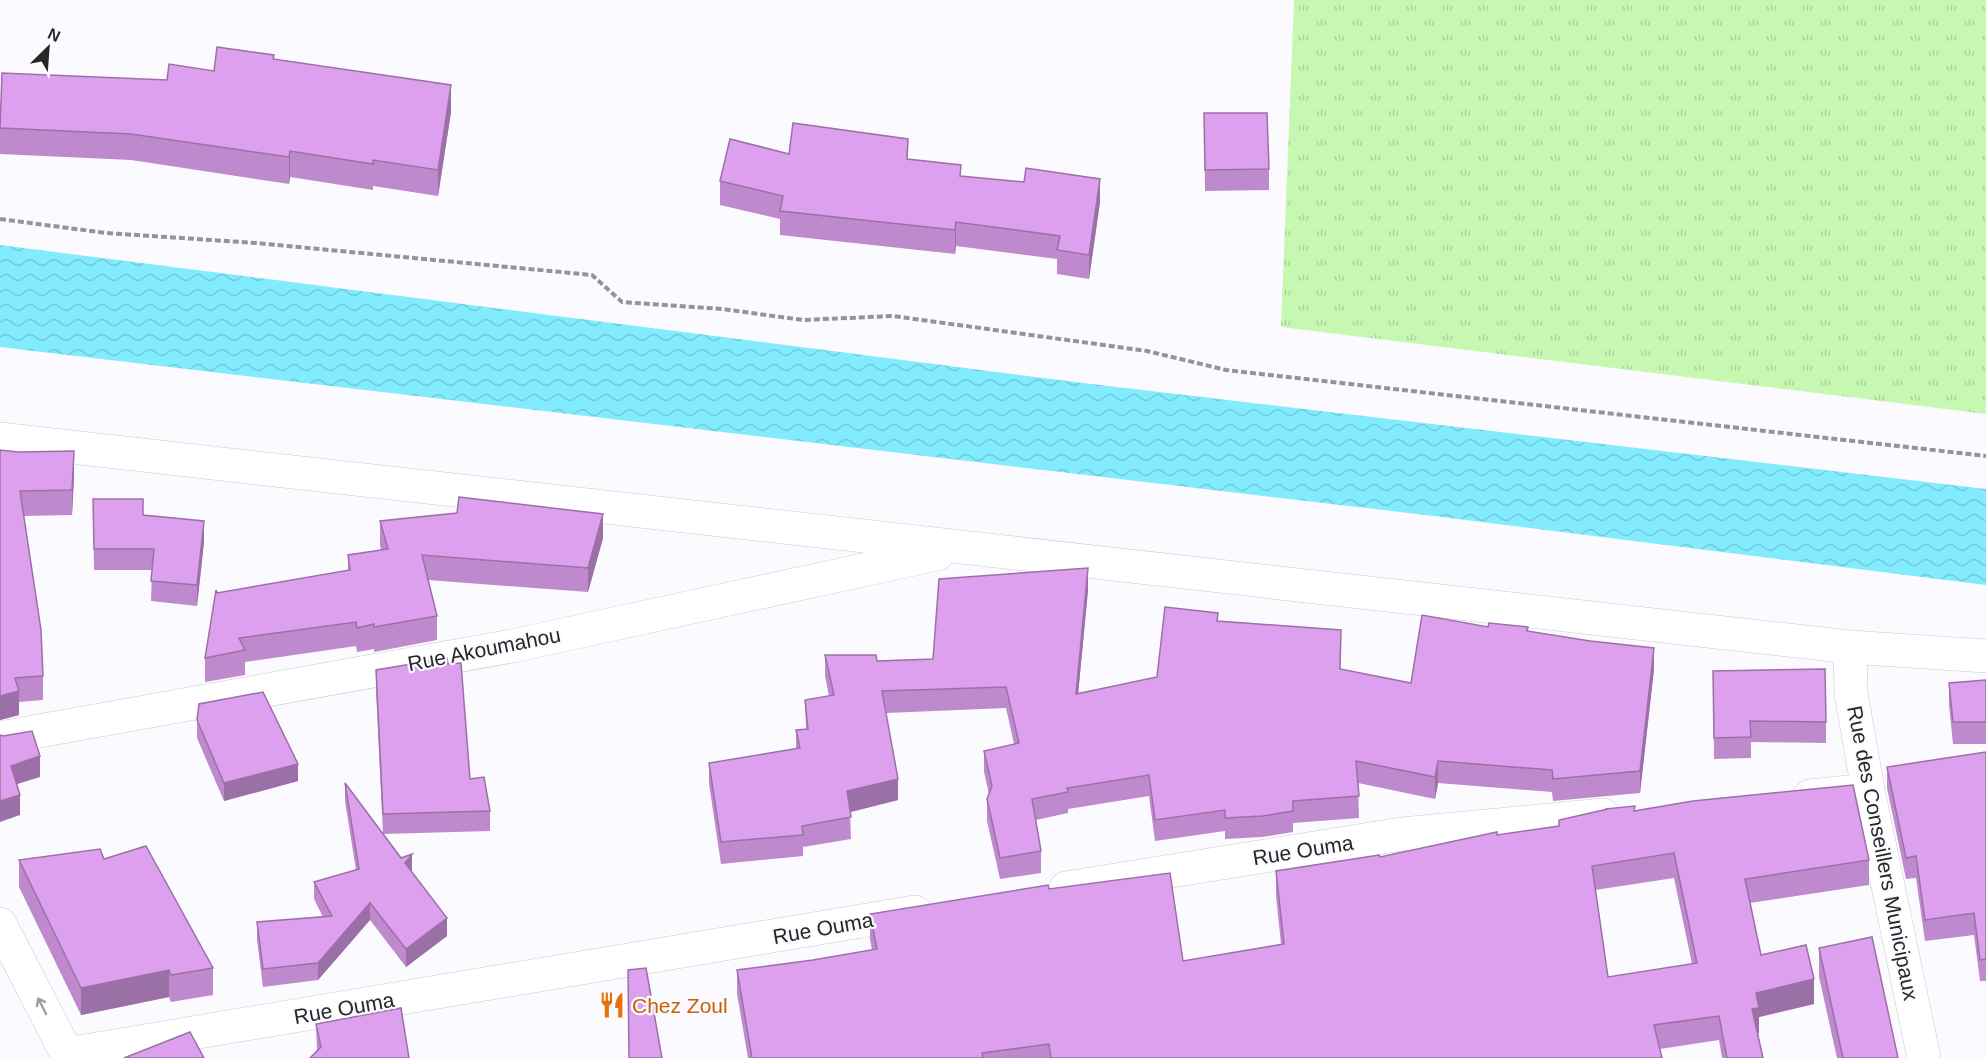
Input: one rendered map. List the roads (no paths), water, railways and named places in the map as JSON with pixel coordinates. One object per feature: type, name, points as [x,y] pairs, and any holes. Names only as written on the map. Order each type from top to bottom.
[{"type":"main road","points":[[0,439],[1850,647],[1986,656]]},
{"type":"main road","name":"Rue Akoumahou","points":[[0,738],[512,646],[965,548]]},
{"type":"main road","name":"Rue des Conseillers Municipaux","points":[[1850,647],[1851,693],[1868,790],[1924,1058]]},
{"type":"main road","points":[[1775,799],[1868,790]]},
{"type":"main road","name":"Rue Ouma","points":[[1039,892],[1402,834],[1635,812]]},
{"type":"main road","name":"Rue Ouma","points":[[68,1056],[946,907]]},
{"type":"main road","points":[[0,924],[68,1056]]},
{"type":"water","points":[[0,245],[1083,383],[1986,489],[1986,585],[1434,516],[0,347]]},
{"type":"place","name":"Chez Zoul","points":[[612,1005]]}]
